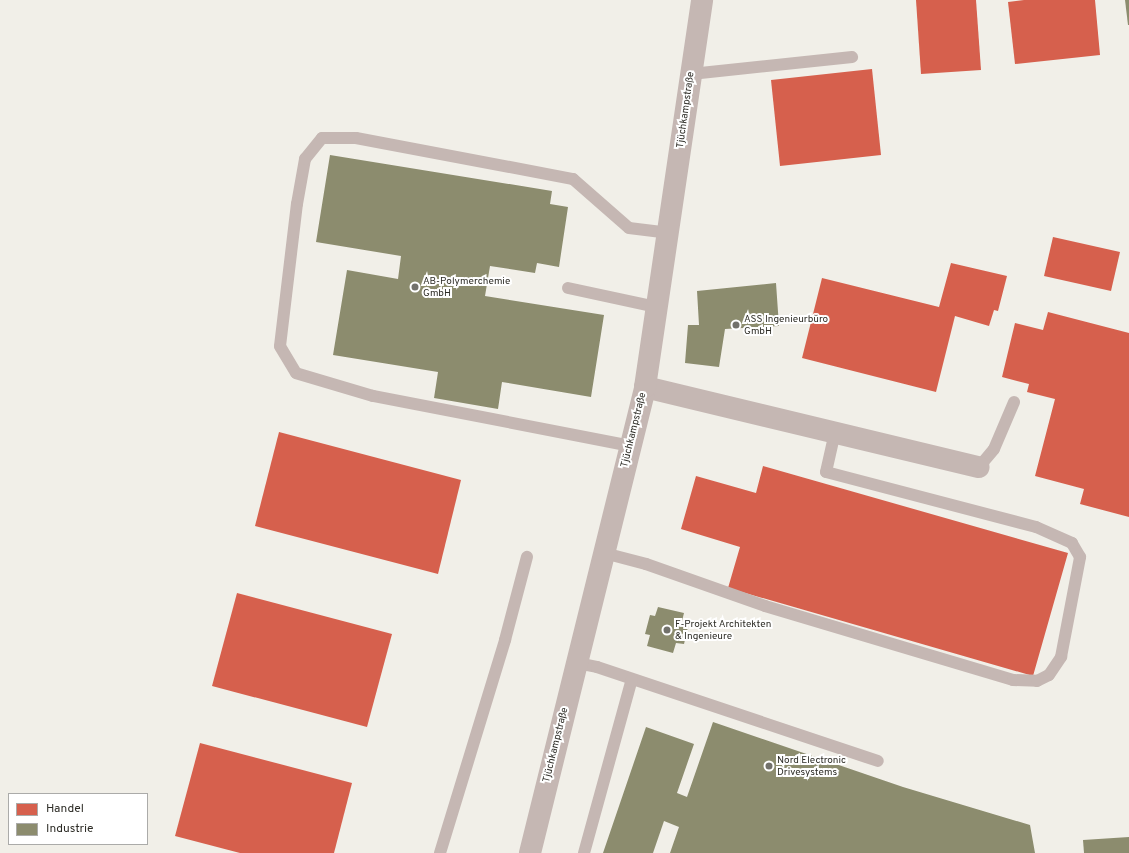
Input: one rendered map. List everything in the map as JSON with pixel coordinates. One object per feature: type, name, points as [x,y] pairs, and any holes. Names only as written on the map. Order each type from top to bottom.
[{"type":"street","name":"Tjüchkampstraße","points":[[530,853],[645,387],[702,0]]},
{"type":"street","points":[[645,387],[979,467]]},
{"type":"lane","points":[[691,74],[852,57]]},
{"type":"lane","points":[[630,446],[373,396],[296,373],[280,346],[297,204],[305,159],[322,138],[356,138],[574,179],[629,228],[668,233]]},
{"type":"lane","points":[[568,288],[657,307]]},
{"type":"lane","points":[[979,467],[997,443],[1014,402]]},
{"type":"lane","points":[[604,553],[646,564],[765,606],[1013,680],[1037,681],[1049,675],[1060,657],[1080,557],[1072,543],[1036,527],[826,472],[835,432]]},
{"type":"lane","points":[[440,853],[505,640],[527,556]]},
{"type":"lane","points":[[577,663],[632,679],[878,761]]},
{"type":"lane","points":[[584,853],[632,679]]},
{"type":"building: Handel","points":[[916,0],[976,0],[981,70],[921,74]]},
{"type":"building: Handel","points":[[1024,0],[1095,0],[1100,55],[1015,64],[1008,2]]},
{"type":"building: Handel","points":[[872,69],[881,155],[780,166],[771,80]]},
{"type":"building: Handel","points":[[1053,237],[1120,252],[1111,291],[1044,276]]},
{"type":"building: Handel","points":[[951,263],[1007,276],[998,311],[994,310],[989,326],[955,316],[936,392],[802,358],[822,278],[939,307]]},
{"type":"building: Handel","points":[[1048,312],[1129,333],[1129,517],[1080,504],[1084,489],[1035,476],[1055,399],[1027,392],[1029,384],[1002,377],[1015,323],[1043,330]]},
{"type":"building: Handel","points":[[279,432],[461,480],[438,574],[255,526]]},
{"type":"building: Handel","points":[[763,466],[1068,553],[1033,676],[728,588],[740,547],[681,529],[696,476],[756,493]]},
{"type":"building: Handel","points":[[237,593],[392,634],[367,727],[212,686]]},
{"type":"building: Handel","points":[[200,743],[352,783],[334,853],[240,853],[175,836]]},
{"type":"building: Industrie","points":[[1125,0],[1129,0],[1129,25],[1128,25]]},
{"type":"building: Industrie","name":"AB-Polymerchemie GmbH","points":[[330,155],[552,191],[550,204],[568,207],[559,267],[537,263],[535,273],[490,266],[485,296],[604,315],[591,397],[502,382],[498,409],[434,398],[438,372],[333,355],[347,270],[398,279],[401,256],[316,242]]},
{"type":"building: Industrie","name":"ASS Ingenieurbüro GmbH","points":[[776,283],[779,326],[725,329],[719,367],[685,363],[688,325],[699,325],[697,291]]},
{"type":"building: Industrie","name":"F-Projekt Architekten & Ingenieure","points":[[658,607],[684,613],[681,625],[688,627],[684,644],[676,643],[673,653],[647,646],[650,635],[645,634],[650,615],[655,616]]},
{"type":"building: Industrie","name":"Nord Electronic Drivesystems","points":[[713,722],[903,787],[1030,825],[1035,853],[670,853],[679,827],[664,821],[653,853],[603,853],[646,727],[694,744],[677,793],[687,797]]},
{"type":"building: Industrie","points":[[1129,837],[1129,853],[1084,853],[1083,840]]},
{"type":"place","name":"AB-Polymerchemie GmbH","points":[[415,287]]},
{"type":"place","name":"ASS Ingenieurbüro GmbH","points":[[736,325]]},
{"type":"place","name":"F-Projekt Architekten & Ingenieure","points":[[667,630]]},
{"type":"place","name":"Nord Electronic Drivesystems","points":[[769,766]]}]
